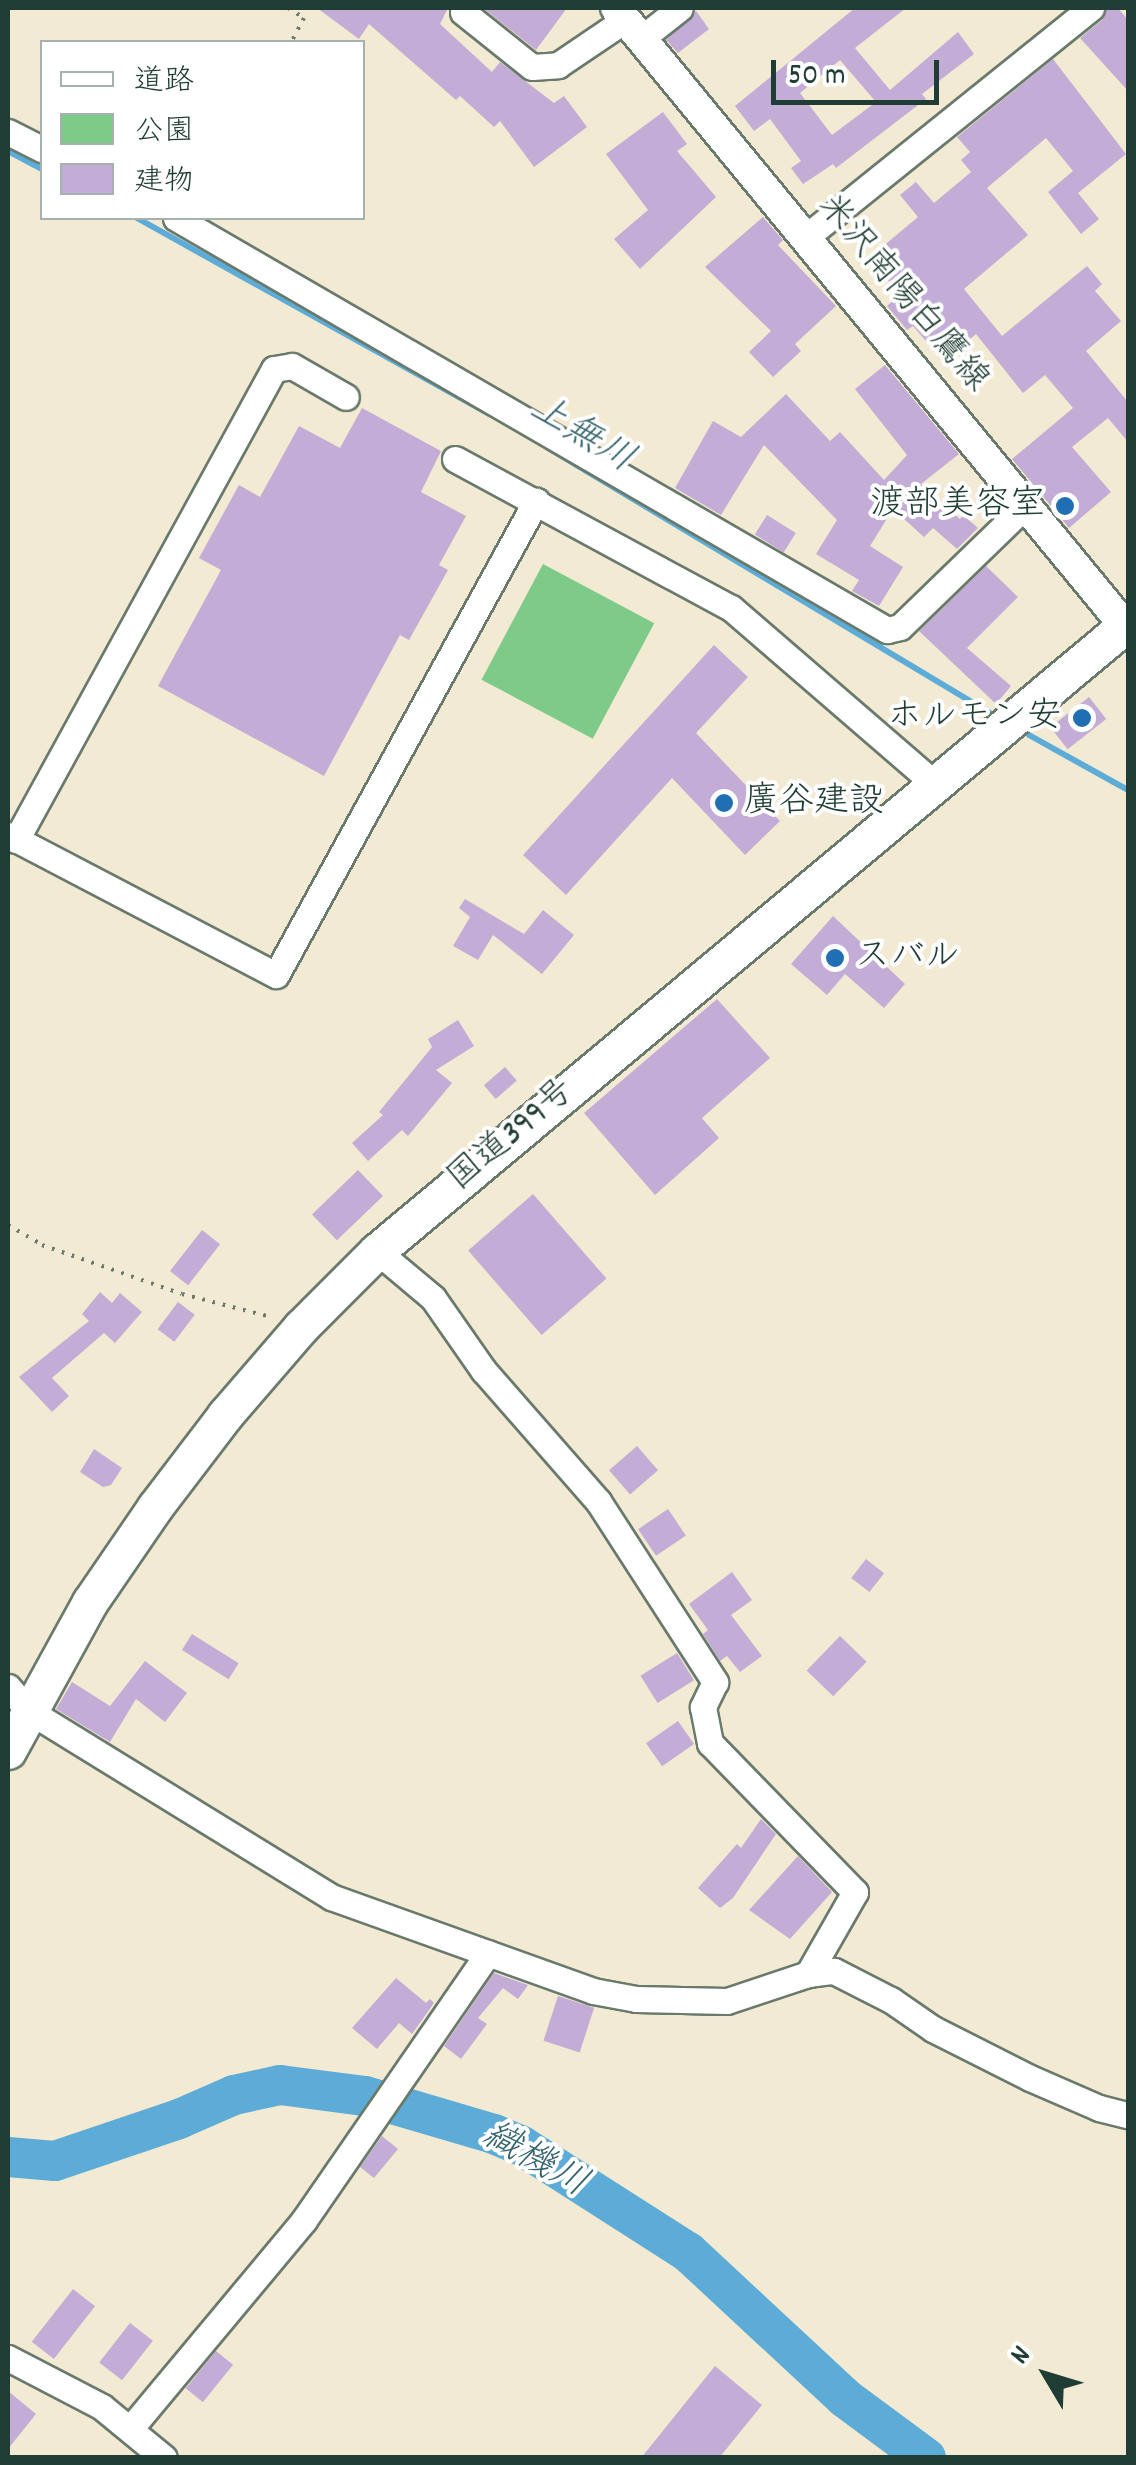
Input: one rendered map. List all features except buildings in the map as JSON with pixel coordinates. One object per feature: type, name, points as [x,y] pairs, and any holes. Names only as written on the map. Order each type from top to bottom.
[{"type":"highway","name":"国道399号","points":[[8,1751],[18,1699],[154,1507],[224,1415],[301,1326],[377,1251],[1127,626]]},
{"type":"main road","name":"米沢南陽白鷹線","points":[[628,21],[1127,626]]},
{"type":"street","points":[[463,12],[532,67],[558,65],[628,21],[680,8]]},
{"type":"street","points":[[806,238],[1090,8]]},
{"type":"street","points":[[8,132],[40,148]]},
{"type":"street","points":[[179,220],[887,630],[900,627],[1027,504]]},
{"type":"street","points":[[346,397],[292,366],[274,369],[12,837],[276,975],[536,501]]},
{"type":"street","points":[[455,459],[731,608],[936,785]]},
{"type":"street","points":[[377,1251],[433,1298],[484,1371],[598,1501],[715,1682],[703,1707],[710,1743],[855,1892],[808,1974]]},
{"type":"street","points":[[18,1699],[331,1897],[593,1991],[679,2003],[727,2001],[808,1974],[834,1972],[863,1984],[933,2030],[1030,2078],[1099,2108],[1128,2115]]},
{"type":"street","points":[[130,2429],[304,2220],[488,1953]]},
{"type":"street","points":[[8,2358],[102,2407],[164,2458]]},
{"type":"path","points":[[288,8],[304,18],[292,40]]},
{"type":"path","points":[[8,1225],[42,1245],[182,1294],[301,1326]]},
{"type":"green space","points":[[543,564],[654,623],[593,739],[481,680]]},
{"type":"waterway","name":"上無川","points":[[8,151],[40,168]]},
{"type":"waterway","name":"上無川","points":[[141,220],[489,414]]},
{"type":"waterway","name":"上無川","points":[[548,448],[990,713]]},
{"type":"waterway","name":"上無川","points":[[1029,735],[1128,790]]},
{"type":"waterway","name":"織機川","points":[[8,2157],[55,2161],[179,2119],[234,2095],[280,2085],[365,2096],[494,2134],[522,2146],[688,2252],[845,2398],[926,2458]]},
{"type":"place","name":"渡部美容室","points":[[1065,506]]},
{"type":"place","name":"ホルモン安","points":[[1082,718]]},
{"type":"place","name":"廣谷建設","points":[[724,803]]},
{"type":"place","name":"スバル","points":[[835,958]]}]
